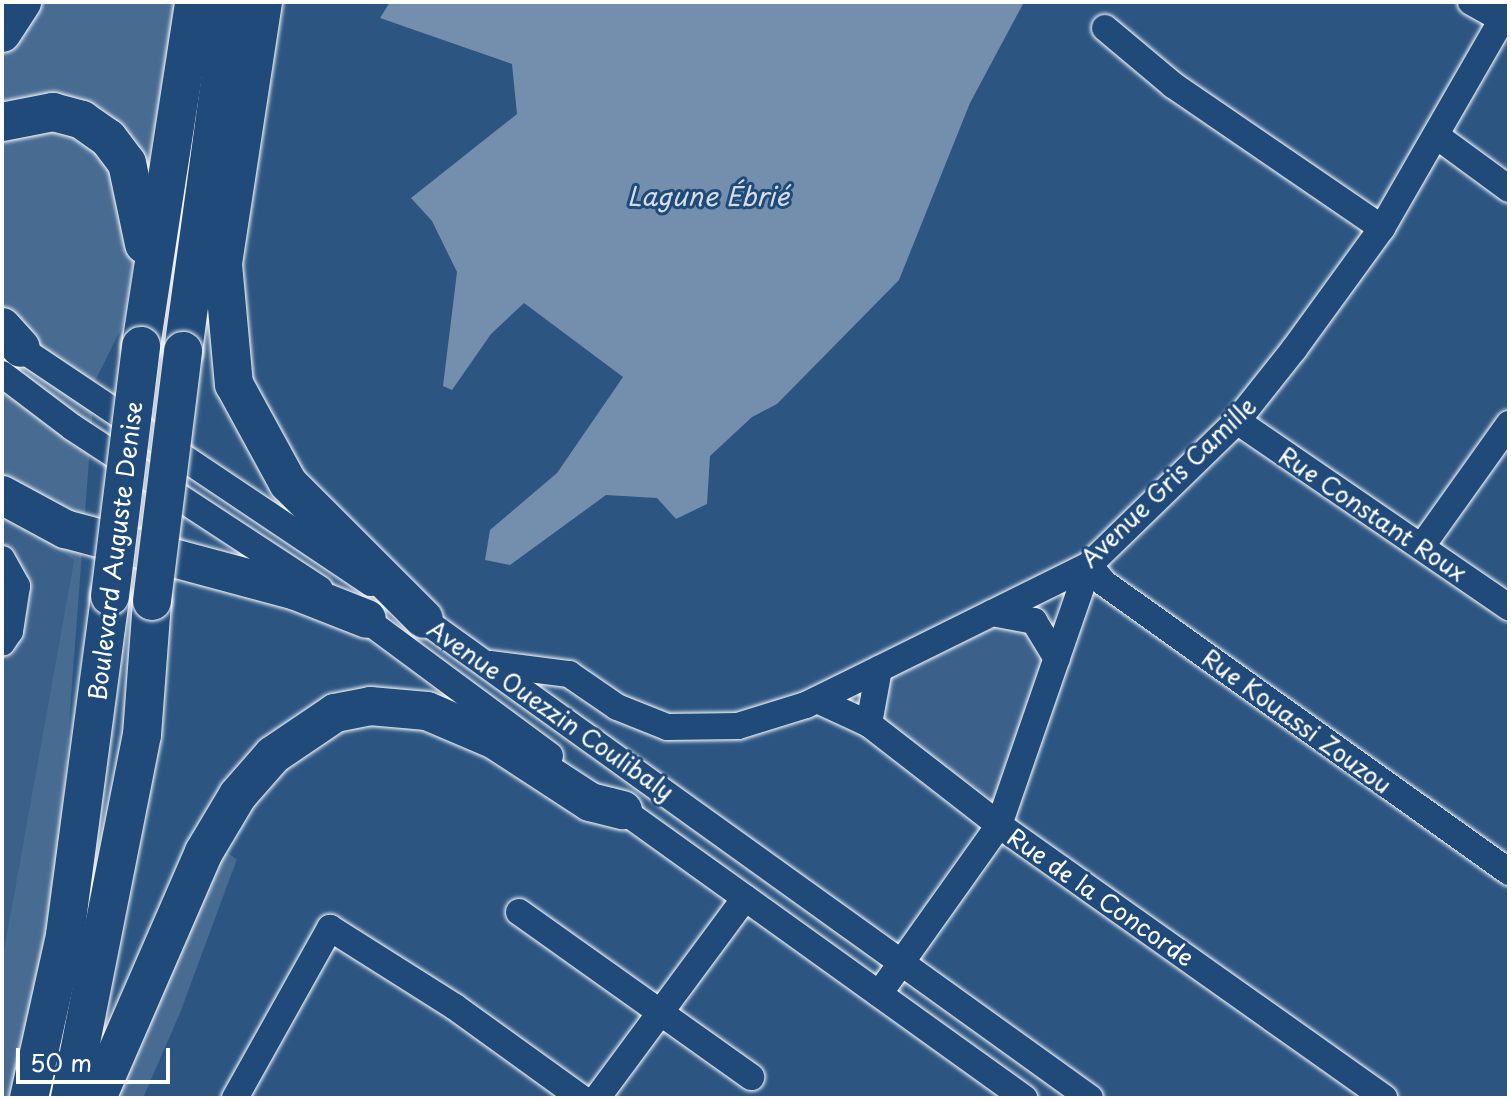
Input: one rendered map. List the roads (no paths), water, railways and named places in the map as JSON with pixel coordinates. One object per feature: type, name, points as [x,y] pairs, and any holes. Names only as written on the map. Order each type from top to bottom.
[{"type":"highway","points":[[2,33],[22,2]]},
{"type":"highway","name":"Boulevard Auguste Denise","points":[[29,1098],[65,935],[141,346],[194,2]]},
{"type":"highway","name":"Boulevard Auguste Denise","points":[[70,1098],[142,735],[152,601],[231,2]]},
{"type":"highway","points":[[263,2],[223,264],[234,384],[288,483],[424,619]]},
{"type":"highway","points":[[2,122],[53,112],[82,120],[108,138],[127,163],[145,227],[141,346]]},
{"type":"highway","points":[[2,495],[65,529],[296,591],[367,619]]},
{"type":"highway","points":[[97,1098],[204,852],[238,795],[273,755],[335,713],[370,706],[427,711],[495,740],[590,802],[623,810]]},
{"type":"street","points":[[1471,2],[1506,13]]},
{"type":"street","name":"Avenue Gris Camille","points":[[490,664],[569,674],[617,707],[667,727],[738,726],[817,700],[1089,565],[1237,421],[1382,228],[1438,137],[1506,13]]},
{"type":"street","points":[[1105,28],[1173,85],[1382,228]]},
{"type":"street","points":[[1438,137],[1509,189]]},
{"type":"street","name":"Avenue Ouezzin Coulibaly","points":[[7,346],[490,664],[1090,1098]]},
{"type":"street","name":"Avenue Ouezzin Coulibaly","points":[[7,346],[72,427],[367,619],[623,810],[1024,1098]]},
{"type":"street","name":"Rue Constant Roux","points":[[1237,421],[1509,607]]},
{"type":"street","points":[[1422,546],[1509,424]]},
{"type":"street","points":[[2,559],[17,586],[10,631],[2,643]]},
{"type":"street","points":[[879,994],[999,825],[1089,565]]},
{"type":"street","name":"Rue Kouassi Zouzou","points":[[1089,565],[1104,583],[1509,872]]},
{"type":"street","points":[[992,613],[1034,621],[1057,659]]},
{"type":"street","points":[[869,724],[879,669]]},
{"type":"street","name":"Rue de la Concorde","points":[[817,700],[869,724],[999,825],[1384,1098]]},
{"type":"street","points":[[597,1098],[745,898]]},
{"type":"street","points":[[519,912],[751,1077]]},
{"type":"street","points":[[235,1098],[330,928],[455,1007],[581,1098]]},
{"type":"water","name":"Lagune Ébrié","points":[[390,2],[1024,2],[970,103],[899,280],[777,404],[752,417],[710,456],[707,504],[676,519],[657,498],[606,495],[510,565],[485,560],[490,530],[557,473],[623,377],[524,303],[491,334],[452,390],[443,386],[457,272],[432,221],[411,198],[517,114],[512,64],[380,18]]}]
